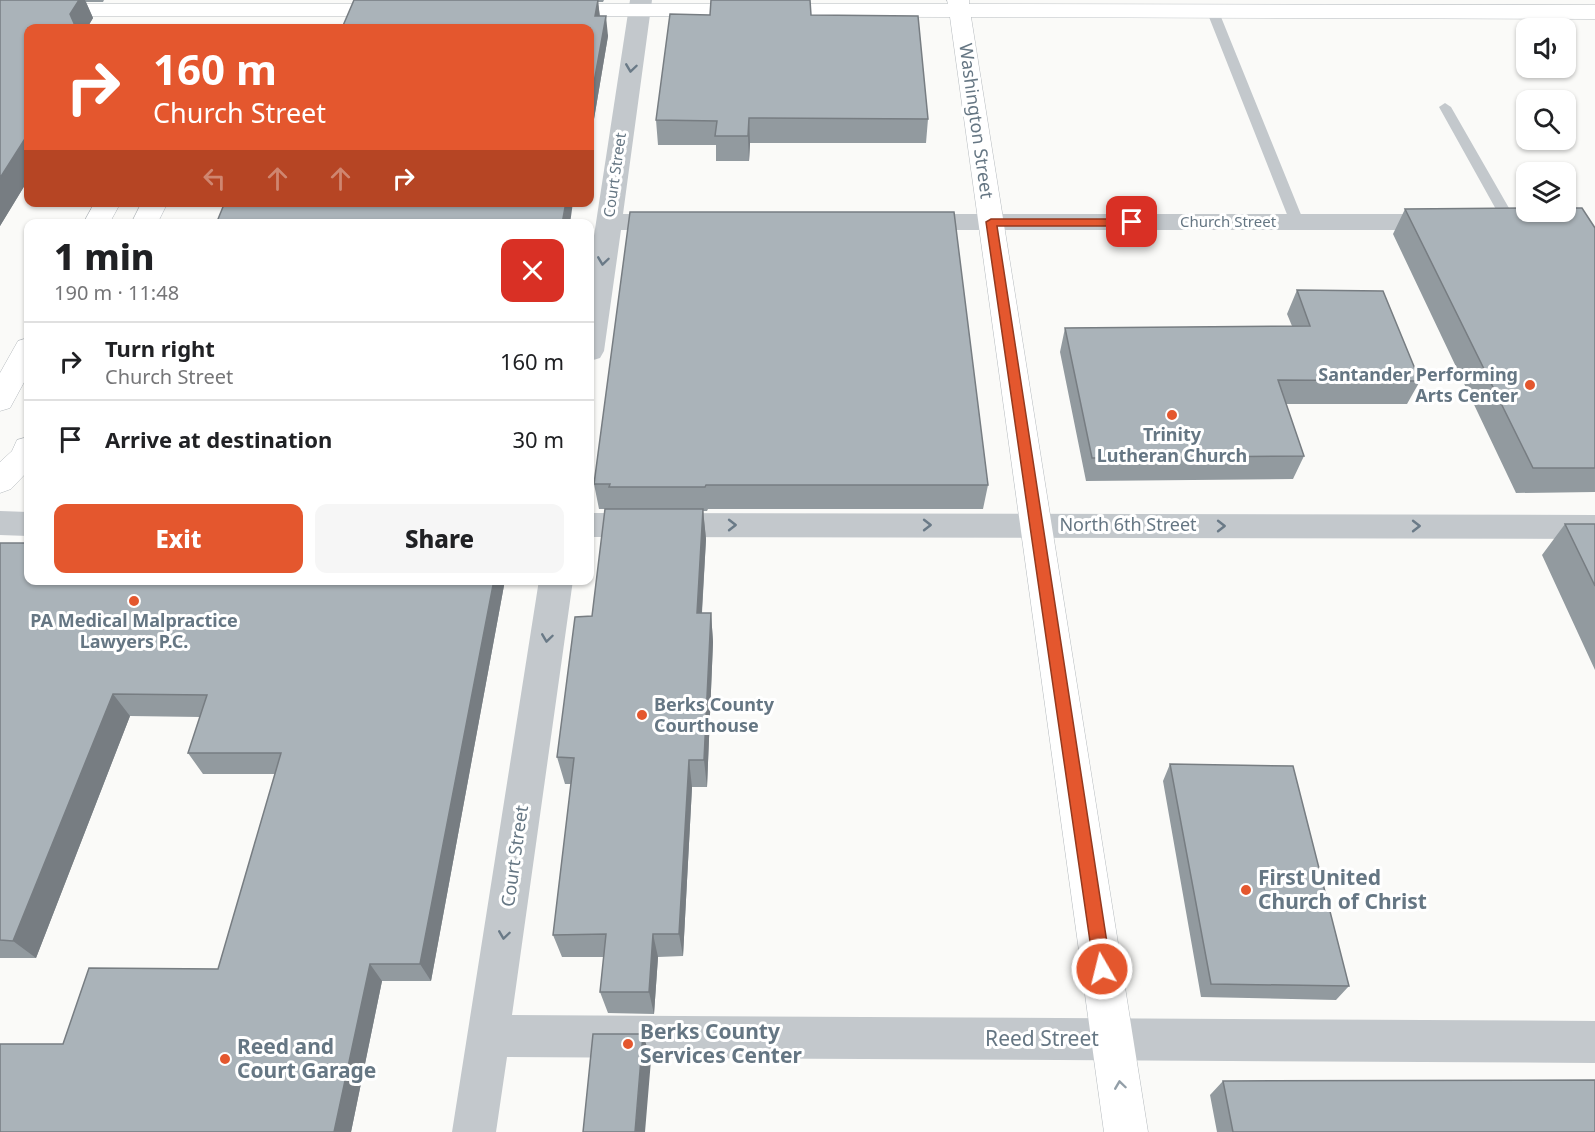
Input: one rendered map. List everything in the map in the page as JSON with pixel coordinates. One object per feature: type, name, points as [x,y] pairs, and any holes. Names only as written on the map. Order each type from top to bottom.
[{"type":"main road","points":[[529,10],[641,5],[959,6],[1213,12],[1595,12]]},
{"type":"main road","name":"Washington Street","points":[[959,6],[1126,1132]]},
{"type":"main road","points":[[0,10],[250,13],[410,10]]},
{"type":"main road","points":[[0,401],[24,356]]},
{"type":"main road","points":[[0,481],[24,457]]},
{"type":"street","name":"Court Street","points":[[594,324],[641,5]]},
{"type":"street","points":[[609,222],[692,222]]},
{"type":"street","name":"Church Street","points":[[884,222],[1498,222]]},
{"type":"street","points":[[0,524],[24,524]]},
{"type":"street","name":"North 6th Street","points":[[594,525],[1595,527]]},
{"type":"street","name":"Court Street","points":[[474,1132],[555,585]]},
{"type":"street","name":"Reed Street","points":[[489,1036],[1595,1042]]},
{"type":"lane","points":[[1213,12],[1297,222]]},
{"type":"lane","points":[[1445,107],[1498,222]]},
{"type":"building","points":[[0,0],[79,0],[70,14],[74,24],[24,24],[24,140],[0,178]]},
{"type":"building","points":[[354,0],[598,0],[595,16],[606,16],[594,82],[594,24],[344,24]]},
{"type":"building","points":[[711,0],[810,0],[811,15],[918,16],[928,119],[749,118],[748,136],[715,136],[717,121],[656,120],[670,14],[710,15]]},
{"type":"building","points":[[223,207],[565,207],[563,219],[218,219]]},
{"type":"building","name":"Santander Performing Arts Center","points":[[1516,208],[1516,222],[1576,222],[1576,208],[1582,208],[1595,228],[1595,468],[1533,468],[1405,209]]},
{"type":"building","points":[[630,212],[954,212],[988,485],[609,487],[610,484],[594,484]]},
{"type":"building","points":[[1297,290],[1383,291],[1420,381],[1278,380],[1304,456],[1092,458],[1065,328],[1310,326]]},
{"type":"building","name":"Berks County Courthouse","points":[[605,509],[703,509],[697,613],[711,613],[704,760],[689,760],[679,934],[653,934],[649,992],[600,992],[606,934],[553,935],[574,758],[557,757],[575,617],[592,616]]},
{"type":"building","points":[[1565,524],[1595,524],[1595,586]]},
{"type":"building","points":[[0,543],[24,543],[24,585],[493,585],[420,964],[370,964],[334,1132],[0,1132],[0,1044],[63,1044],[89,968],[218,969],[281,753],[188,753],[207,695],[113,694],[13,941],[0,940]]},
{"type":"building","name":"First United Church of Christ","points":[[1170,764],[1293,766],[1349,986],[1211,984]]},
{"type":"building","points":[[593,1034],[643,1034],[635,1132],[583,1132]]},
{"type":"building","points":[[1595,1080],[1595,1132],[1233,1132],[1223,1081]]},
{"type":"place","name":"Santander Performing Arts Center","points":[[1530,385]]},
{"type":"place","name":"Trinity Lutheran Church","points":[[1172,415]]},
{"type":"place","name":"PA Medical Malpractice Lawyers P.C.","points":[[134,601]]},
{"type":"place","name":"Berks County Courthouse","points":[[642,715]]},
{"type":"place","name":"First United Church of Christ","points":[[1246,890]]},
{"type":"place","name":"Berks County Services Center","points":[[628,1044]]},
{"type":"place","name":"Reed and Court Garage","points":[[225,1059]]},
{"type":"route","points":[[1102,969],[991,222],[1132,222]]}]
